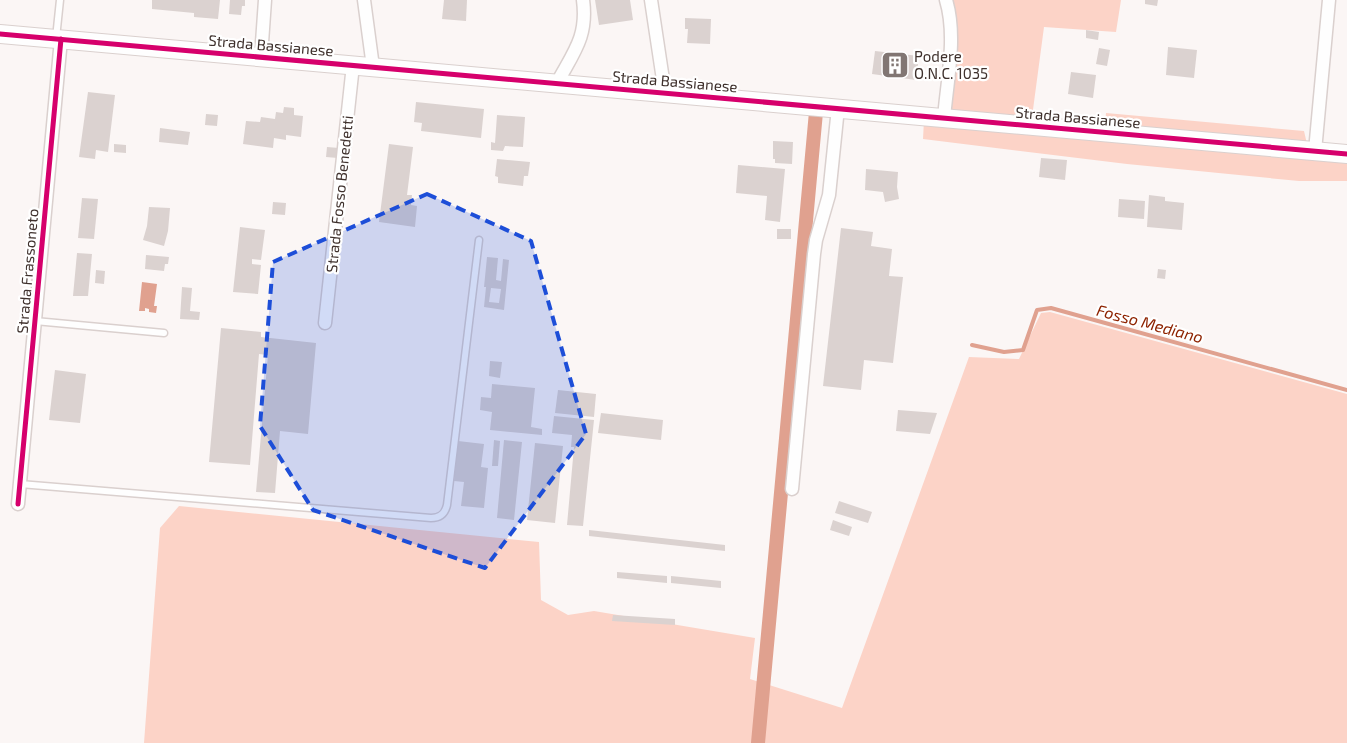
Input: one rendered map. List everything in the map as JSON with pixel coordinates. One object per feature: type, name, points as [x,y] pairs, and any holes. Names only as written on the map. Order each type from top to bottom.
[{"type":"street","points":[[261,57],[265,0]]},
{"type":"street","points":[[364,0],[373,67]]},
{"type":"street","points":[[556,83],[582,36],[584,20],[583,0]]},
{"type":"street","points":[[651,0],[665,93]]},
{"type":"street","points":[[944,118],[951,36],[946,0]]},
{"type":"street","points":[[1315,151],[1329,0]]},
{"type":"street","name":"Strada Bassianese","points":[[0,34],[1347,154]]},
{"type":"street","name":"Strada Frassoneto","points":[[18,504],[58,39]]},
{"type":"street","name":"Strada Fosso Benedetti","points":[[325,323],[352,65]]},
{"type":"street","points":[[792,489],[814,254],[816,240],[829,195],[838,108]]},
{"type":"lane","points":[[58,39],[60,0]]},
{"type":"lane","points":[[20,484],[431,518],[439,517],[445,512],[447,505],[479,240]]},
{"type":"lane","points":[[35,321],[164,333]]},
{"type":"highlighted area","points":[[427,194],[531,241],[586,434],[485,568],[313,510],[260,426],[273,262]]},
{"type":"shaded area","points":[[953,0],[1121,0],[1116,32],[1044,27],[1032,117],[951,112],[956,15]]},
{"type":"shaded area","points":[[1106,113],[1304,131],[1310,157],[1347,160],[1347,181],[1299,181],[1127,164],[923,139],[924,120],[1104,137]]},
{"type":"shaded area","points":[[142,282],[157,284],[154,306],[157,306],[156,313],[149,312],[149,309],[145,308],[145,311],[139,311]]},
{"type":"shaded area","points":[[1050,312],[1347,394],[1347,743],[144,743],[160,528],[179,506],[539,542],[541,600],[568,615],[594,611],[755,638],[750,679],[842,708],[969,357],[1019,359],[1041,313]]},
{"type":"building","points":[[152,0],[220,0],[218,19],[194,17],[194,13],[152,9]]},
{"type":"building","points":[[230,0],[245,0],[245,6],[242,6],[241,15],[229,14]]},
{"type":"building","points":[[444,0],[467,0],[466,21],[442,19]]},
{"type":"building","points":[[595,0],[630,0],[633,20],[599,25]]},
{"type":"building","points":[[1145,0],[1158,0],[1157,6],[1145,4]]},
{"type":"building","points":[[685,18],[711,19],[710,44],[687,43],[688,29],[685,29]]},
{"type":"building","points":[[1086,30],[1099,32],[1098,40],[1086,38]]},
{"type":"building","points":[[1168,47],[1197,50],[1194,78],[1166,75]]},
{"type":"building","points":[[1099,48],[1110,50],[1107,66],[1096,64]]},
{"type":"building","name":"Podere O.N.C. 1035","points":[[875,51],[919,56],[916,80],[872,74]]},
{"type":"building","points":[[1071,72],[1096,75],[1093,98],[1068,94]]},
{"type":"building","points":[[88,92],[115,95],[108,152],[96,150],[95,159],[79,157]]},
{"type":"building","points":[[416,102],[484,109],[481,138],[421,131],[422,123],[414,122]]},
{"type":"building","points":[[284,107],[294,108],[294,115],[303,116],[301,137],[286,135],[286,140],[274,138],[273,148],[243,144],[246,121],[260,122],[261,117],[275,119],[276,112],[283,113]]},
{"type":"building","points":[[206,114],[218,115],[217,126],[205,125]]},
{"type":"building","points":[[497,115],[525,117],[523,147],[505,146],[503,151],[491,150],[491,142],[495,143]]},
{"type":"building","points":[[160,128],[190,132],[188,145],[159,142]]},
{"type":"building","points":[[773,141],[793,142],[792,164],[775,163],[775,159],[773,159]]},
{"type":"building","points":[[114,144],[126,145],[126,153],[114,152]]},
{"type":"building","points":[[389,144],[413,147],[407,195],[412,195],[411,205],[417,206],[415,227],[379,222]]},
{"type":"building","points":[[327,147],[339,148],[338,158],[326,157]]},
{"type":"building","points":[[1041,158],[1067,160],[1065,180],[1039,177]]},
{"type":"building","points":[[497,159],[530,162],[528,176],[524,176],[523,186],[498,183],[498,177],[495,176]]},
{"type":"building","points":[[738,165],[785,169],[780,222],[765,220],[767,196],[736,193]]},
{"type":"building","points":[[866,169],[898,172],[897,187],[899,199],[885,202],[883,192],[865,190]]},
{"type":"building","points":[[1149,195],[1165,197],[1165,201],[1184,203],[1182,230],[1147,227]]},
{"type":"building","points":[[82,198],[98,199],[94,239],[78,238]]},
{"type":"building","points":[[1119,199],[1145,201],[1144,219],[1118,217]]},
{"type":"building","points":[[273,202],[286,203],[285,215],[272,214]]},
{"type":"building","points":[[149,207],[170,208],[168,231],[164,246],[143,240]]},
{"type":"building","points":[[240,227],[265,230],[261,260],[252,259],[252,264],[261,265],[258,294],[233,292]]},
{"type":"building","points":[[841,228],[873,232],[871,246],[892,249],[889,276],[903,277],[893,363],[864,360],[861,390],[823,386]]},
{"type":"building","points":[[777,229],[791,229],[791,239],[777,239]]},
{"type":"building","points":[[77,253],[92,254],[88,296],[73,296]]},
{"type":"building","points":[[146,255],[169,257],[164,271],[145,269]]},
{"type":"building","points":[[487,257],[498,258],[496,280],[501,281],[503,259],[509,260],[504,310],[484,307],[486,287],[484,287]],"holes":[[[491,288],[501,289],[499,303],[489,302]]]},
{"type":"building","points":[[1158,269],[1166,270],[1165,279],[1157,278]]},
{"type":"building","points":[[96,270],[105,271],[104,284],[95,283]]},
{"type":"building","points":[[182,287],[192,288],[190,311],[200,312],[199,320],[180,319]]},
{"type":"building","points":[[221,328],[261,332],[261,337],[316,343],[308,434],[280,431],[275,493],[256,492],[268,355],[259,354],[250,465],[209,462]]},
{"type":"building","points":[[490,361],[502,362],[500,378],[489,376]]},
{"type":"building","points":[[55,370],[86,374],[80,423],[49,420]]},
{"type":"building","points":[[492,384],[535,388],[531,427],[542,429],[542,435],[490,430],[492,412],[480,410],[481,397],[491,398]]},
{"type":"building","points":[[558,390],[596,394],[594,417],[555,413]]},
{"type":"building","points":[[898,410],[937,413],[930,434],[896,431]]},
{"type":"building","points":[[601,413],[663,420],[661,440],[598,433]]},
{"type":"building","points":[[554,416],[594,420],[583,526],[567,525],[574,447],[571,447],[572,435],[552,433]]},
{"type":"building","points":[[494,440],[500,441],[498,466],[492,466]]},
{"type":"building","points":[[504,440],[522,442],[514,520],[497,518]]},
{"type":"building","points":[[458,441],[484,444],[481,467],[488,468],[484,508],[461,506],[464,482],[454,481]]},
{"type":"building","points":[[535,443],[563,446],[555,523],[527,520]]},
{"type":"building","points":[[839,501],[872,512],[868,523],[835,513]]},
{"type":"building","points":[[833,520],[852,527],[849,536],[830,530]]},
{"type":"building","points":[[589,530],[725,545],[725,551],[589,536]]},
{"type":"building","points":[[617,572],[667,576],[667,583],[617,578]]},
{"type":"building","points":[[671,576],[721,581],[721,588],[671,583]]},
{"type":"building","points":[[613,615],[675,619],[675,625],[612,621]]},
{"type":"waterway","points":[[758,743],[816,112]]},
{"type":"waterway","name":"Fosso Mediano","points":[[972,345],[1004,352],[1023,350],[1037,310],[1051,308],[1347,390]]},
{"type":"cycle path","points":[[0,34],[1347,154]]},
{"type":"cycle path","points":[[18,504],[61,39]]},
{"type":"place","name":"Podere O.N.C. 1035","points":[[895,65]]}]
